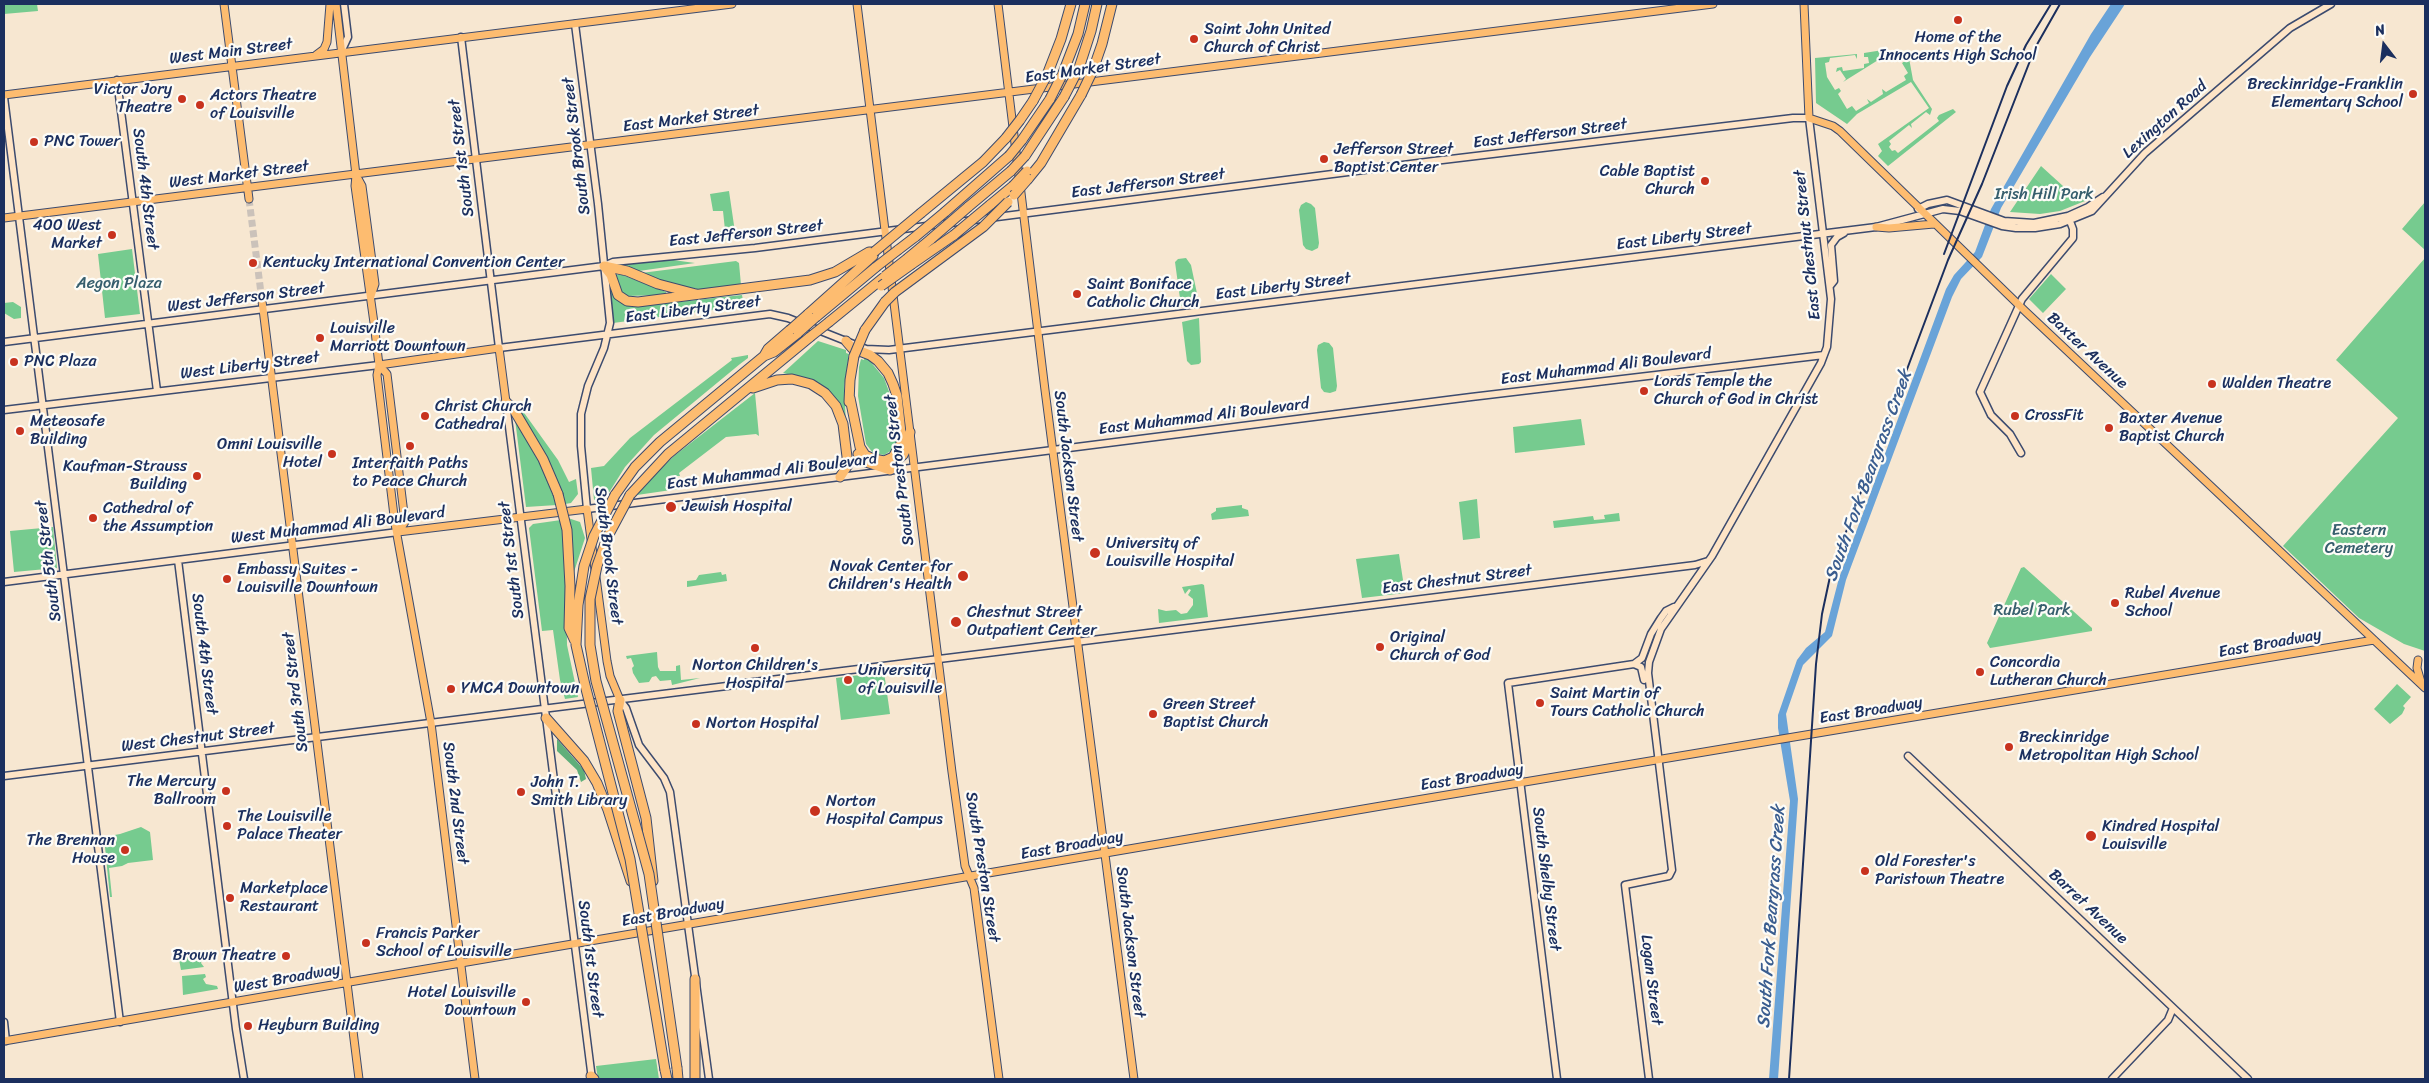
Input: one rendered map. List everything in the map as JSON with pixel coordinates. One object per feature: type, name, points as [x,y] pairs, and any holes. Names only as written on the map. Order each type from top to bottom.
[{"type":"highway","points":[[604,266],[611,275],[616,292],[627,301],[654,301],[800,282],[827,276],[853,264],[869,252],[874,252],[983,162],[1006,138],[1033,101],[1047,75],[1062,39],[1071,4]]},
{"type":"highway","points":[[576,645],[578,605],[584,566],[594,536],[615,495],[631,472],[660,442],[764,356],[774,352],[812,316],[915,237],[1009,156],[1050,99],[1063,73],[1078,34],[1085,4]]},
{"type":"highway","points":[[910,261],[931,239],[1011,171],[1025,156],[1064,97],[1079,68],[1091,31],[1097,4]]},
{"type":"highway","points":[[890,470],[874,466],[863,460],[854,447],[849,406],[850,380],[854,356],[865,330],[885,302],[899,289],[983,227],[1027,175],[1041,163],[1081,96],[1093,70],[1112,4]]},
{"type":"highway","points":[[678,1079],[646,858],[596,681],[590,645],[590,600],[597,566],[610,531],[630,495],[668,454],[744,392],[768,377],[810,337],[859,298],[910,261],[954,235],[990,205],[1012,194]]},
{"type":"highway","points":[[812,316],[874,256],[874,252]]},
{"type":"highway","points":[[604,266],[627,271],[658,284],[698,295]]},
{"type":"highway","points":[[846,341],[852,348],[870,355],[878,361],[888,373],[893,384],[902,442],[892,458],[884,461],[865,455],[860,447],[850,398]]},
{"type":"highway","points":[[768,377],[806,382],[821,390],[831,400],[840,413],[846,442],[848,465],[840,477]]},
{"type":"highway","points":[[506,402],[514,410],[541,455],[558,494],[568,543],[569,628],[576,645],[630,859],[666,1075]]},
{"type":"highway","points":[[874,466],[886,466],[898,460],[907,447],[910,432]]},
{"type":"highway","points":[[620,700],[618,711],[646,818],[656,920]]},
{"type":"highway","points":[[545,713],[584,761],[597,783],[614,828],[640,911]]},
{"type":"highway","points":[[695,979],[695,1079]]},
{"type":"main road","points":[[224,4],[249,199]]},
{"type":"main road","points":[[315,55],[324,49],[328,37],[330,4]]},
{"type":"main road","name":"South 2nd Street","points":[[336,4],[356,175],[362,186],[375,284],[371,296],[379,364],[377,375],[382,419],[396,524],[431,723],[475,1079]]},
{"type":"main road","name":"West Main Street","points":[[4,96],[233,65],[732,4]]},
{"type":"main road","name":"South Preston Street","points":[[857,4],[965,866],[974,888],[999,1079]]},
{"type":"main road","name":"South Jackson Street","points":[[998,4],[1134,1079]]},
{"type":"main road","name":"East Market Street","points":[[477,159],[1009,94],[1713,4]]},
{"type":"main road","points":[[1804,4],[1809,118]]},
{"type":"main road","name":"Baxter Avenue","points":[[1809,118],[1826,123],[1840,131],[1978,267],[2425,688]]},
{"type":"main road","name":"West Market Street","points":[[4,218],[477,159]]},
{"type":"main road","points":[[1876,227],[1889,228],[1934,224]]},
{"type":"main road","name":"South 3rd Street","points":[[262,301],[359,1079]]},
{"type":"main road","name":"West Liberty Street","points":[[379,364],[499,348]]},
{"type":"main road","name":"South 1st Street","points":[[499,348],[506,402]]},
{"type":"main road","name":"West Muhammad Ali Boulevard","points":[[398,532],[587,509]]},
{"type":"main road","name":"South Brook Street","points":[[587,509],[607,661],[610,676],[620,700]]},
{"type":"main road","name":"East Broadway","points":[[574,944],[2374,640]]},
{"type":"main road","points":[[2418,660],[2418,676],[2425,688]]},
{"type":"main road","name":"West Broadway","points":[[5,1041],[574,944]]},
{"type":"street","points":[[341,52],[348,37],[344,4]]},
{"type":"street","name":"Lexington Road","points":[[2069,218],[2092,211],[2145,153],[2290,28],[2331,4]]},
{"type":"street","name":"South Brook Street","points":[[575,24],[591,145],[610,323],[588,386],[581,414],[580,439],[587,509]]},
{"type":"street","name":"South 1st Street","points":[[461,38],[499,348]]},
{"type":"street","name":"South 4th Street","points":[[117,80],[156,391]]},
{"type":"street","name":"South 5th Street","points":[[4,96],[120,1022]]},
{"type":"street","name":"East Jefferson Street","points":[[492,281],[604,266],[613,262],[744,249],[1434,161],[1793,118],[1809,118]]},
{"type":"street","name":"East Chestnut Street","points":[[545,713],[620,700],[938,658],[1708,561],[1824,355],[1830,324],[1830,286],[1809,118]]},
{"type":"street","name":"East Liberty Street","points":[[1918,209],[1928,204],[1947,200],[1981,216]]},
{"type":"street","name":"East Liberty Street","points":[[499,348],[770,314],[788,318],[866,349],[900,349],[1876,227],[1938,210],[1954,209],[2003,223],[2035,228],[2069,218]]},
{"type":"street","points":[[2021,453],[2010,434],[1987,409],[1980,392],[2018,305],[2073,238],[2069,218]]},
{"type":"street","points":[[1830,286],[1834,281],[1831,245],[1837,237],[1850,230]]},
{"type":"street","name":"West Jefferson Street","points":[[4,342],[492,281]]},
{"type":"street","name":"East Muhammad Ali Boulevard","points":[[587,509],[1824,355]]},
{"type":"street","name":"West Liberty Street","points":[[4,410],[379,364]]},
{"type":"street","name":"South 1st Street","points":[[506,402],[592,1078]]},
{"type":"street","name":"West Muhammad Ali Boulevard","points":[[4,582],[398,532]]},
{"type":"street","name":"South 4th Street","points":[[178,560],[232,1002],[244,1079]]},
{"type":"street","points":[[1659,760],[1648,662],[1656,637],[1674,607],[1708,561]]},
{"type":"street","points":[[1634,664],[1642,658],[1651,634],[1660,618],[1674,607]]},
{"type":"street","points":[[1634,664],[1640,665],[1642,669],[1650,724],[1655,729]]},
{"type":"street","name":"South Shelby Street","points":[[1557,1079],[1508,682],[1634,664]]},
{"type":"street","name":"South Brook Street","points":[[620,700],[626,708],[639,745],[664,778],[670,792],[695,979],[700,1000],[709,1079]]},
{"type":"street","name":"West Chestnut Street","points":[[4,776],[431,723],[545,713]]},
{"type":"street","name":"Barret Avenue","points":[[1908,756],[2248,1079]]},
{"type":"street","name":"Logan Street","points":[[1649,1079],[1625,885],[1662,878],[1671,873],[1672,865],[1659,760]]},
{"type":"street","points":[[2112,1079],[2168,1020],[2173,1008]]},
{"type":"street","points":[[4,1022],[5,1041]]},
{"type":"green space","points":[[4,4],[37,4],[38,11],[4,14]]},
{"type":"green space","points":[[1883,50],[1883,57],[1843,82],[1846,79],[1840,70],[1836,72],[1837,68],[1842,67],[1843,71],[1864,68],[1864,64],[1869,63],[1868,57],[1864,57],[1864,53]]},
{"type":"green space","points":[[1857,54],[1857,59],[1855,55],[1830,58],[1829,62],[1825,63],[1827,77],[1835,90],[1839,88],[1841,91],[1838,94],[1847,109],[1852,106],[1856,111],[1869,103],[1867,99],[1871,102],[1883,94],[1882,89],[1886,92],[1906,80],[1904,76],[1908,73],[1902,63],[1909,58],[1913,80],[1932,109],[1930,115],[1926,112],[1911,124],[1912,128],[1909,125],[1889,141],[1891,144],[1889,147],[1892,151],[1895,150],[1898,153],[1939,121],[1937,118],[1939,115],[1953,109],[1956,112],[1888,166],[1878,156],[1882,151],[1878,144],[1929,108],[1911,82],[1857,114],[1847,124],[1816,103],[1815,58]]},
{"type":"green space","name":"Irish Hill Park","points":[[2041,166],[2063,186],[2090,199],[2060,211],[2040,214],[2010,212]]},
{"type":"green space","points":[[729,191],[736,239],[721,241],[720,231],[725,230],[723,211],[713,211],[710,194]]},
{"type":"green space","points":[[1306,202],[1315,208],[1319,243],[1318,248],[1312,251],[1306,249],[1303,245],[1299,210],[1301,205]]},
{"type":"green space","points":[[2425,202],[2425,250],[2402,229]]},
{"type":"green space","name":"Aegon Plaza","points":[[132,249],[140,314],[105,318],[98,254]]},
{"type":"green space","points":[[1186,258],[1191,265],[1199,303],[1181,306],[1175,262],[1178,259]]},
{"type":"green space","name":"Eastern Cemetery","points":[[2425,258],[2425,651],[2404,644],[2359,618],[2283,546],[2398,418],[2336,360]]},
{"type":"green space","points":[[673,260],[695,263],[639,271],[620,265]]},
{"type":"green space","points":[[736,261],[739,263],[741,285],[703,290],[669,284],[641,273]]},
{"type":"green space","points":[[620,274],[666,292],[666,295],[625,296],[622,294],[614,275]]},
{"type":"green space","points":[[2051,274],[2066,289],[2043,313],[2029,299]]},
{"type":"green space","points":[[610,287],[617,300],[632,307],[742,295],[744,306],[613,323]]},
{"type":"green space","points":[[13,302],[21,307],[21,318],[14,319],[4,313],[4,303]]},
{"type":"green space","points":[[1199,318],[1201,362],[1191,365],[1187,361],[1182,322]]},
{"type":"green space","points":[[818,341],[846,350],[846,353],[849,354],[844,388],[846,423],[808,379],[783,373]]},
{"type":"green space","points":[[1324,342],[1329,343],[1333,348],[1337,386],[1336,391],[1330,393],[1324,392],[1321,388],[1317,350],[1318,345]]},
{"type":"green space","points":[[748,355],[748,358],[654,435],[625,467],[605,499],[594,500],[591,468],[604,466],[630,438],[732,360],[731,358]]},
{"type":"green space","points":[[865,355],[884,378],[894,405],[897,442],[894,449],[884,455],[873,453],[866,444],[858,396],[859,367],[861,359],[864,360]]},
{"type":"green space","points":[[755,393],[759,436],[756,434],[726,437],[679,473],[680,476],[676,476],[674,485],[678,489],[637,495],[647,482],[674,456]]},
{"type":"green space","points":[[517,403],[558,460],[569,482],[576,479],[578,494],[571,503],[565,504],[515,405]]},
{"type":"green space","points":[[515,419],[536,454],[557,505],[526,507]]},
{"type":"green space","points":[[1581,419],[1585,445],[1515,453],[1513,427]]},
{"type":"green space","points":[[1477,499],[1480,538],[1463,540],[1459,502]]},
{"type":"green space","points":[[1242,505],[1242,508],[1248,510],[1249,516],[1212,520],[1211,514],[1216,511],[1216,508]]},
{"type":"green space","points":[[1619,513],[1620,521],[1554,528],[1553,521],[1593,516],[1594,520],[1605,519],[1604,515]]},
{"type":"green space","points":[[568,518],[580,522],[585,538],[573,575]]},
{"type":"green space","points":[[561,520],[566,564],[567,645],[578,697],[565,699],[560,680],[553,630],[542,631],[529,528],[533,524]]},
{"type":"green space","points":[[53,527],[57,568],[14,572],[10,531]]},
{"type":"green space","points":[[1399,554],[1405,593],[1362,598],[1356,559]]},
{"type":"green space","name":"Rubel Park","points":[[2024,567],[2092,628],[2092,631],[1990,648],[1987,643],[2021,568]]},
{"type":"green space","points":[[721,572],[722,575],[726,574],[727,581],[687,587],[687,581],[696,580],[699,575]]},
{"type":"green space","points":[[1204,585],[1208,617],[1159,623],[1158,609],[1166,611],[1176,610],[1181,614],[1187,613],[1193,605],[1193,599],[1188,595],[1191,590],[1189,589],[1185,594],[1182,587]]},
{"type":"green space","points":[[657,652],[660,671],[676,671],[676,666],[680,665],[681,680],[700,678],[672,685],[671,680],[660,681],[656,676],[652,677],[649,682],[639,683],[633,673],[632,668],[634,666],[631,658],[627,659],[626,656]]},
{"type":"green space","points":[[884,672],[890,714],[841,720],[836,678]]},
{"type":"green space","points":[[2397,684],[2411,697],[2403,706],[2405,708],[2402,714],[2390,724],[2374,709]]},
{"type":"green space","points":[[557,739],[584,770],[586,779],[581,782],[577,770],[557,751]]},
{"type":"green space","points":[[141,827],[150,832],[153,860],[128,863],[109,868],[112,897],[110,897],[104,837]]},
{"type":"green space","points":[[213,950],[213,953],[207,954],[203,958],[201,963],[204,967],[181,970],[178,954]]},
{"type":"green space","points":[[205,974],[206,977],[203,979],[206,984],[217,986],[218,989],[183,995],[182,976]]},
{"type":"green space","points":[[656,1059],[659,1079],[599,1079],[597,1073],[596,1066]]},
{"type":"water","name":"South Fork Beargrass Creek","points":[[2111,4],[2125,4],[2090,57],[2001,208],[1982,257],[1961,279],[1952,297],[1846,580],[1832,636],[1803,665],[1786,714],[1798,799],[1778,1079],[1769,1079],[1790,801],[1778,728],[1778,715],[1797,660],[1806,648],[1825,632],[1839,578],[1946,289],[1954,275],[1975,252],[1991,209],[2091,34]]},
{"type":"tunnel","points":[[249,199],[262,301]]},
{"type":"railway","points":[[1944,254],[2007,86],[2026,45],[2051,4]]},
{"type":"railway","points":[[1789,1079],[1816,664],[1822,614],[1831,572],[1948,260],[1982,184],[2035,48],[2060,4]]},
{"type":"place","name":"Home of the Innocents High School","points":[[1958,20]]},
{"type":"place","name":"Saint John United Church of Christ","points":[[1194,39]]},
{"type":"place","name":"Breckinridge-Franklin Elementary School","points":[[2413,94]]},
{"type":"place","name":"Victor Jory Theatre","points":[[182,99]]},
{"type":"place","name":"Actors Theatre of Louisville","points":[[200,105]]},
{"type":"place","name":"PNC Tower","points":[[34,142]]},
{"type":"place","name":"Jefferson Street Baptist Center","points":[[1324,159]]},
{"type":"place","name":"Cable Baptist Church","points":[[1705,181]]},
{"type":"place","name":"400 West Market","points":[[112,235]]},
{"type":"place","name":"Kentucky International Convention Center","points":[[253,263]]},
{"type":"place","name":"Saint Boniface Catholic Church","points":[[1077,294]]},
{"type":"place","name":"Louisville Marriott Downtown","points":[[320,338]]},
{"type":"place","name":"PNC Plaza","points":[[14,362]]},
{"type":"place","name":"Walden Theatre","points":[[2212,384]]},
{"type":"place","name":"Lords Temple the Church of God in Christ","points":[[1644,391]]},
{"type":"place","name":"Christ Church Cathedral","points":[[425,416]]},
{"type":"place","name":"CrossFit","points":[[2015,416]]},
{"type":"place","name":"Baxter Avenue Baptist Church","points":[[2109,428]]},
{"type":"place","name":"Meteosafe Building","points":[[20,431]]},
{"type":"place","name":"Interfaith Paths to Peace Church","points":[[410,446]]},
{"type":"place","name":"Omni Louisville Hotel","points":[[332,454]]},
{"type":"place","name":"Kaufman-Strauss Building","points":[[197,476]]},
{"type":"place","name":"Jewish Hospital","points":[[671,507]]},
{"type":"place","name":"Cathedral of the Assumption","points":[[93,518]]},
{"type":"place","name":"University of Louisville Hospital","points":[[1095,553]]},
{"type":"place","name":"Novak Center for Children's Health","points":[[963,576]]},
{"type":"place","name":"Embassy Suites - Louisville Downtown","points":[[227,579]]},
{"type":"place","name":"Rubel Avenue School","points":[[2115,603]]},
{"type":"place","name":"Chestnut Street Outpatient Center","points":[[956,622]]},
{"type":"place","name":"Original Church of God","points":[[1380,647]]},
{"type":"place","name":"Norton Children's Hospital","points":[[755,648]]},
{"type":"place","name":"Concordia Lutheran Church","points":[[1980,672]]},
{"type":"place","name":"University of Louisville","points":[[848,680]]},
{"type":"place","name":"YMCA Downtown","points":[[451,689]]},
{"type":"place","name":"Saint Martin of Tours Catholic Church","points":[[1540,703]]},
{"type":"place","name":"Green Street Baptist Church","points":[[1153,714]]},
{"type":"place","name":"Norton Hospital","points":[[696,724]]},
{"type":"place","name":"Breckinridge Metropolitan High School","points":[[2009,747]]},
{"type":"place","name":"The Mercury Ballroom","points":[[226,791]]},
{"type":"place","name":"John T. Smith Library","points":[[521,792]]},
{"type":"place","name":"Norton Hospital Campus","points":[[815,811]]},
{"type":"place","name":"The Louisville Palace Theater","points":[[227,826]]},
{"type":"place","name":"Kindred Hospital Louisville","points":[[2091,836]]},
{"type":"place","name":"The Brennan House","points":[[125,850]]},
{"type":"place","name":"Old Forester's Paristown Theatre","points":[[1865,871]]},
{"type":"place","name":"Marketplace Restaurant","points":[[230,898]]},
{"type":"place","name":"Francis Parker School of Louisville","points":[[366,943]]},
{"type":"place","name":"Brown Theatre","points":[[286,956]]},
{"type":"place","name":"Hotel Louisville Downtown","points":[[526,1002]]},
{"type":"place","name":"Heyburn Building","points":[[248,1026]]}]
